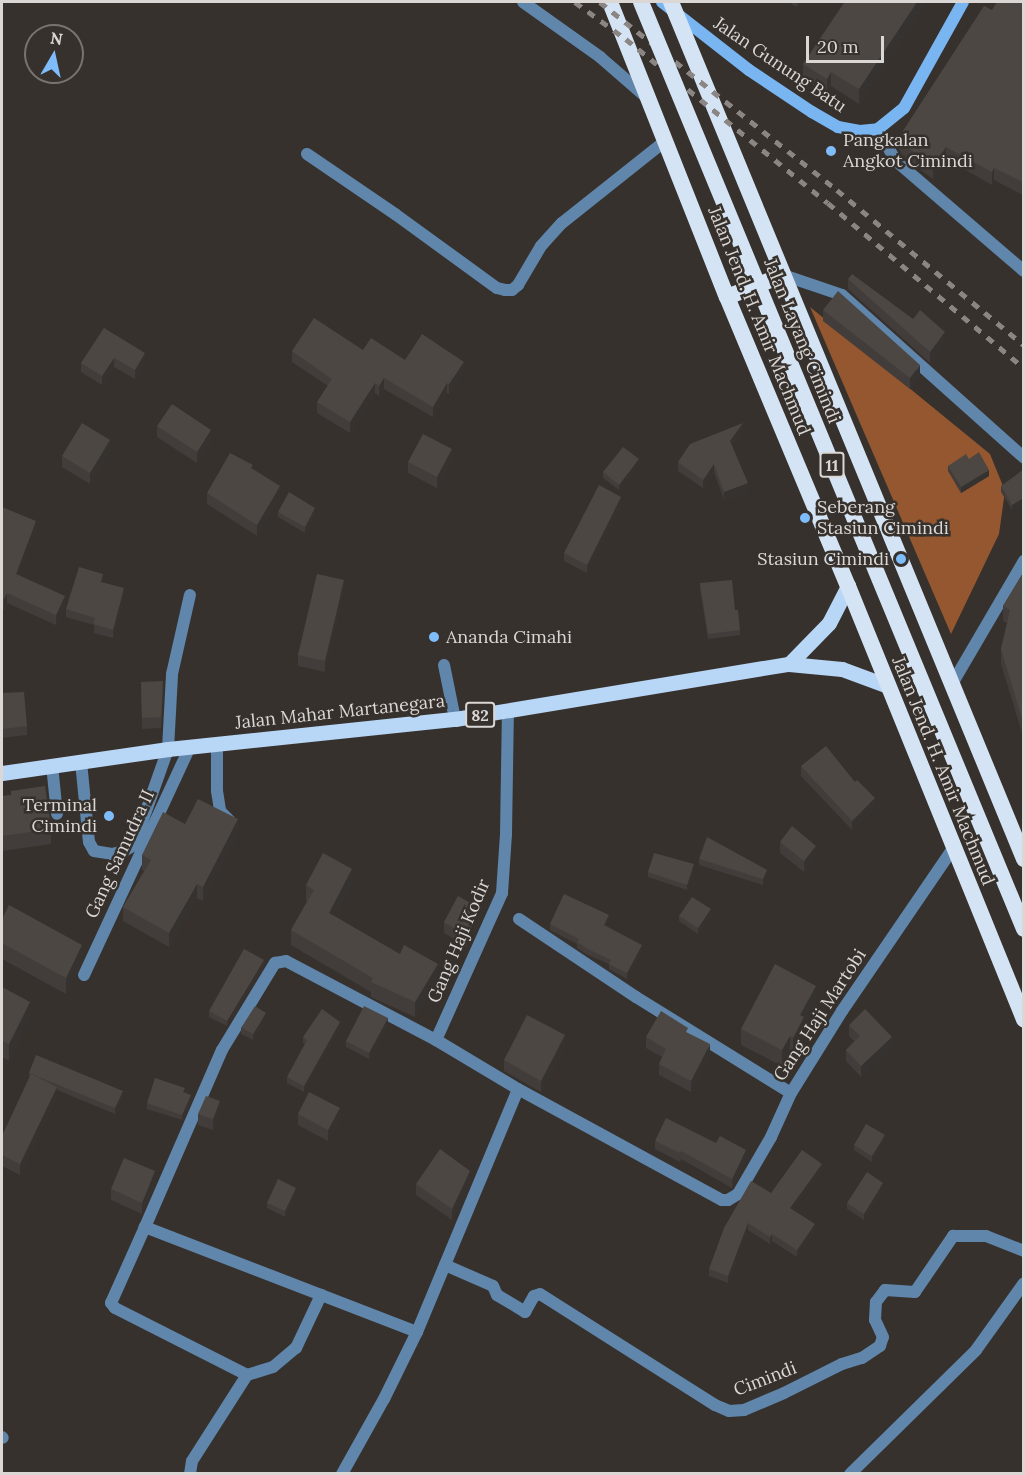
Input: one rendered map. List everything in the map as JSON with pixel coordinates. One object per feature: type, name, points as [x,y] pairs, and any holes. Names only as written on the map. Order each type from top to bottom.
[{"type":"highway","name":"Jalan Jend. H. Amir Machmud","points":[[610,2],[727,297],[848,586],[953,849],[1018,991],[1023,1020]]},
{"type":"highway","name":"Jalan Layang Cimindi","points":[[641,2],[1023,929]]},
{"type":"highway","name":"11","points":[[674,9],[1023,859]]},
{"type":"highway","points":[[727,297],[783,275]]},
{"type":"main road","name":"Jalan Gunung Batu","points":[[662,2],[674,9],[749,70],[838,127],[860,131],[878,129]]},
{"type":"main road","points":[[878,129],[904,108],[963,2]]},
{"type":"main road","points":[[789,664],[829,623],[848,586]]},
{"type":"main road","name":"Jalan Mahar Martanegara","points":[[2,773],[168,749],[216,746],[455,719],[789,664],[842,669],[888,686]]},
{"type":"street","points":[[524,2],[600,57],[649,100]]},
{"type":"street","points":[[878,129],[896,162],[1023,271]]},
{"type":"street","points":[[307,154],[497,288],[512,290],[518,285],[541,246],[562,223],[664,141]]},
{"type":"street","points":[[783,275],[842,295],[1023,458]]},
{"type":"street","points":[[952,684],[1023,561]]},
{"type":"street","points":[[81,762],[89,842],[94,851],[112,854],[124,852],[134,845],[168,749],[172,674],[190,595]]},
{"type":"street","points":[[444,665],[455,719]]},
{"type":"street","name":"Gang Haji Kodir","points":[[436,1040],[502,893],[506,834],[508,710]]},
{"type":"street","points":[[216,746],[220,811],[231,823]]},
{"type":"street","name":"Gang Samudra II","points":[[84,975],[190,747]]},
{"type":"street","points":[[52,765],[57,814]]},
{"type":"street","name":"Gang Haji Martobi","points":[[518,1089],[722,1200],[738,1194],[771,1137],[791,1093],[842,1011],[953,849]]},
{"type":"street","points":[[519,919],[636,998],[791,1093]]},
{"type":"street","points":[[246,1376],[111,1304],[222,1050],[275,963],[286,961],[436,1040],[518,1089],[417,1332],[384,1399],[342,1473]]},
{"type":"street","points":[[145,1227],[417,1332]]},
{"type":"street","name":"Cimindi","points":[[445,1265],[493,1286],[497,1295],[525,1312],[534,1296],[540,1294],[715,1405],[729,1411],[744,1410],[784,1394],[842,1364],[862,1358],[880,1346],[883,1337],[875,1320],[876,1302],[885,1290],[915,1292],[946,1242],[953,1236],[986,1236],[1023,1251]]},
{"type":"street","points":[[850,1473],[976,1350],[1023,1283]]},
{"type":"street","points":[[190,1473],[192,1461],[246,1376],[273,1367],[296,1348],[321,1295]]},
{"type":"shaded area","points":[[810,307],[990,454],[1005,491],[999,534],[951,634]]},
{"type":"building","points":[[845,2],[917,2],[859,89],[831,72],[827,79],[803,64]]},
{"type":"building","points":[[997,2],[1023,2],[1023,182],[994,168],[992,172],[946,147],[933,167],[902,143],[899,137],[984,6],[992,10]]},
{"type":"building","points":[[852,274],[913,319],[920,310],[945,332],[930,352],[848,279]]},
{"type":"building","points":[[838,291],[920,365],[910,378],[823,310]]},
{"type":"building","points":[[314,318],[363,350],[371,338],[405,360],[422,334],[464,362],[449,384],[447,383],[433,407],[384,378],[379,386],[375,383],[350,422],[317,402],[332,379],[292,351]]},
{"type":"building","points":[[104,328],[145,353],[135,370],[114,358],[102,376],[81,363]]},
{"type":"building","points":[[172,404],[211,430],[197,452],[157,426]]},
{"type":"building","points":[[82,423],[110,440],[90,473],[62,456]]},
{"type":"building","points":[[743,423],[730,441],[748,483],[724,492],[714,464],[703,480],[678,462],[690,444]]},
{"type":"building","points":[[423,434],[452,449],[437,477],[408,462]]},
{"type":"building","points":[[623,447],[639,459],[619,485],[603,472]]},
{"type":"building","points":[[979,452],[989,470],[961,487],[948,466],[966,454],[969,459]]},
{"type":"building","points":[[230,453],[253,465],[251,468],[280,486],[257,525],[207,493]]},
{"type":"building","points":[[1023,470],[1023,498],[1012,505],[1001,486]]},
{"type":"building","points":[[599,485],[621,497],[587,565],[564,553]]},
{"type":"building","points":[[289,492],[315,508],[305,527],[278,512]]},
{"type":"building","points":[[2,507],[36,521],[16,574],[65,596],[56,615],[7,593],[4,599],[2,598]]},
{"type":"building","points":[[79,567],[103,574],[101,582],[124,588],[113,630],[94,624],[95,618],[66,609]]},
{"type":"building","points":[[1023,573],[1023,722],[1001,649],[1010,610],[1003,606]]},
{"type":"building","points":[[317,574],[344,580],[325,661],[298,655]]},
{"type":"building","points":[[732,580],[740,630],[708,634],[700,583]]},
{"type":"building","points":[[163,681],[161,717],[142,718],[141,682]]},
{"type":"building","points":[[24,692],[27,726],[2,729],[2,693]]},
{"type":"building","points":[[826,746],[855,782],[857,780],[875,798],[852,821],[801,766]]},
{"type":"building","points":[[45,786],[51,829],[2,836],[2,796],[11,795],[11,791]]},
{"type":"building","points":[[198,799],[238,819],[203,887],[197,884],[169,933],[123,907],[151,860],[142,855],[163,812],[185,824]]},
{"type":"building","points":[[792,826],[816,846],[804,861],[780,842]]},
{"type":"building","points":[[707,837],[767,870],[763,879],[699,859]]},
{"type":"building","points":[[323,853],[352,869],[329,913],[400,954],[404,945],[438,964],[415,1002],[371,982],[373,978],[291,930],[314,890],[306,885]]},
{"type":"building","points":[[654,853],[694,864],[687,885],[648,872]]},
{"type":"building","points":[[564,894],[609,915],[604,925],[642,945],[627,973],[609,964],[611,960],[577,942],[579,939],[550,924]]},
{"type":"building","points":[[458,896],[481,909],[467,936],[444,922]]},
{"type":"building","points":[[692,897],[711,909],[698,928],[679,916]]},
{"type":"building","points":[[9,905],[82,945],[66,978],[2,943],[2,919]]},
{"type":"building","points":[[244,949],[264,960],[227,1021],[209,1011]]},
{"type":"building","points":[[775,964],[816,986],[800,1015],[804,1017],[793,1038],[790,1036],[782,1050],[741,1029]]},
{"type":"building","points":[[2,987],[30,1002],[9,1044],[2,1041]]},
{"type":"building","points":[[255,1006],[266,1013],[253,1034],[241,1028]]},
{"type":"building","points":[[364,1006],[388,1018],[369,1053],[346,1041]]},
{"type":"building","points":[[322,1009],[340,1022],[304,1086],[287,1077],[307,1040],[303,1037]]},
{"type":"building","points":[[865,1009],[892,1037],[861,1066],[846,1050],[860,1036],[849,1025]]},
{"type":"building","points":[[661,1011],[688,1028],[686,1032],[710,1044],[691,1081],[659,1064],[666,1049],[646,1037]]},
{"type":"building","points":[[527,1015],[565,1035],[541,1081],[504,1060]]},
{"type":"building","points":[[36,1055],[123,1091],[115,1108],[29,1073]]},
{"type":"building","points":[[31,1074],[57,1087],[20,1164],[2,1155],[2,1136]]},
{"type":"building","points":[[155,1078],[185,1088],[183,1092],[191,1095],[182,1115],[147,1103]]},
{"type":"building","points":[[309,1092],[340,1108],[328,1130],[298,1114]]},
{"type":"building","points":[[206,1096],[220,1101],[213,1119],[198,1114]]},
{"type":"building","points":[[666,1118],[716,1143],[720,1136],[746,1150],[732,1179],[681,1151],[680,1153],[655,1141]]},
{"type":"building","points":[[866,1124],[885,1135],[872,1156],[854,1145]]},
{"type":"building","points":[[440,1149],[470,1171],[452,1209],[416,1184]]},
{"type":"building","points":[[802,1150],[822,1164],[790,1208],[815,1224],[797,1250],[772,1234],[770,1237],[748,1223],[728,1276],[709,1269],[724,1228],[751,1181],[771,1193]]},
{"type":"building","points":[[124,1158],[155,1171],[142,1203],[111,1189]]},
{"type":"building","points":[[867,1172],[883,1183],[864,1214],[847,1203]]},
{"type":"building","points":[[278,1179],[296,1188],[285,1211],[267,1203]]},
{"type":"railway","points":[[575,2],[626,39],[828,203],[1024,368]]},
{"type":"railway","points":[[600,2],[837,190],[1024,345]]},
{"type":"place","name":"Pangkalan Angkot Cimindi","points":[[831,151]]},
{"type":"place","name":"Seberang Stasiun Cimindi","points":[[805,518]]},
{"type":"place","name":"Stasiun Cimindi","points":[[901,559]]},
{"type":"place","name":"Ananda Cimahi","points":[[434,637]]},
{"type":"place","name":"Terminal Cimindi","points":[[109,816]]}]
